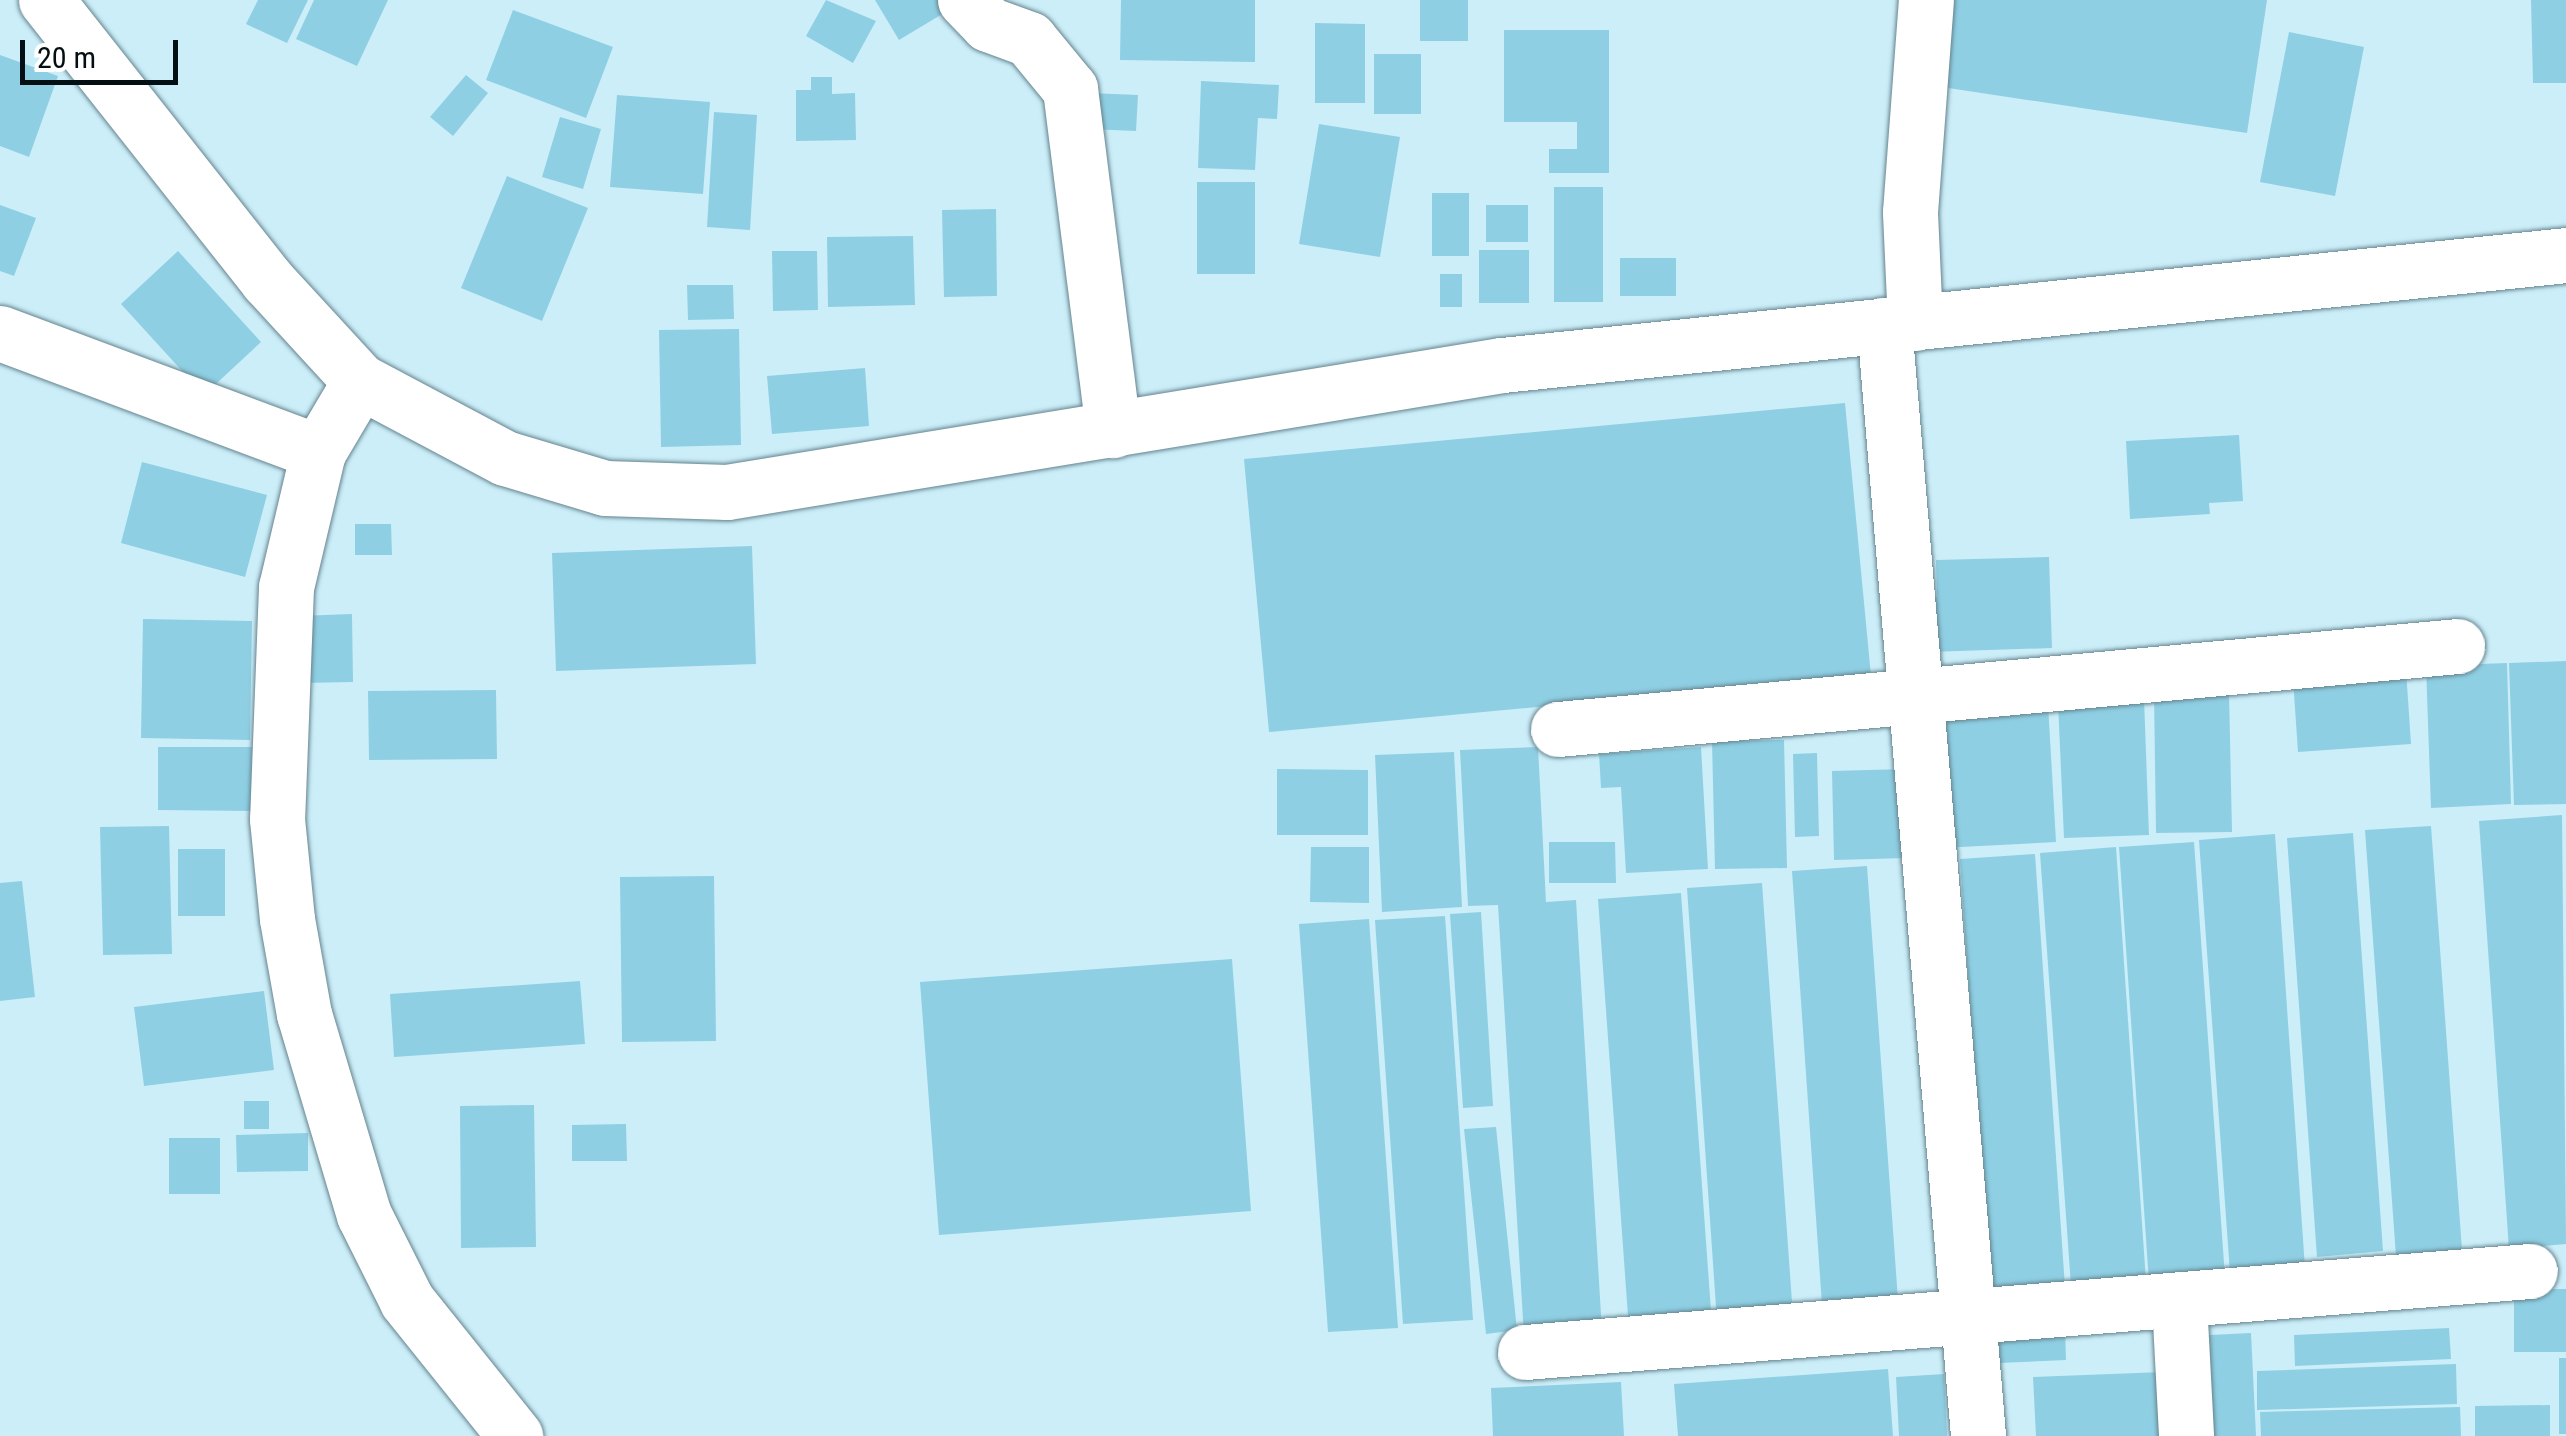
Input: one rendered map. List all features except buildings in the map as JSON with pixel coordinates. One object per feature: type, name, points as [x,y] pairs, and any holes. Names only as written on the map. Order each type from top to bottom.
[{"type":"street","points":[[46,0],[267,280],[360,381],[505,458],[605,488],[727,492],[1502,365],[2566,255]]},
{"type":"street","points":[[966,0],[988,24],[1029,39],[1070,89],[1113,430]]},
{"type":"street","points":[[1926,0],[1899,324],[1914,696],[1978,1436]]},
{"type":"street","points":[[0,333],[318,452]]},
{"type":"street","points":[[360,381],[318,452],[286,587],[277,818],[304,1014],[364,1215],[407,1301],[514,1436]]},
{"type":"street","points":[[1558,729],[2458,646]]},
{"type":"street","points":[[1526,1352],[1968,1320],[2530,1270]]},
{"type":"street","points":[[2180,1301],[2186,1436]]}]
